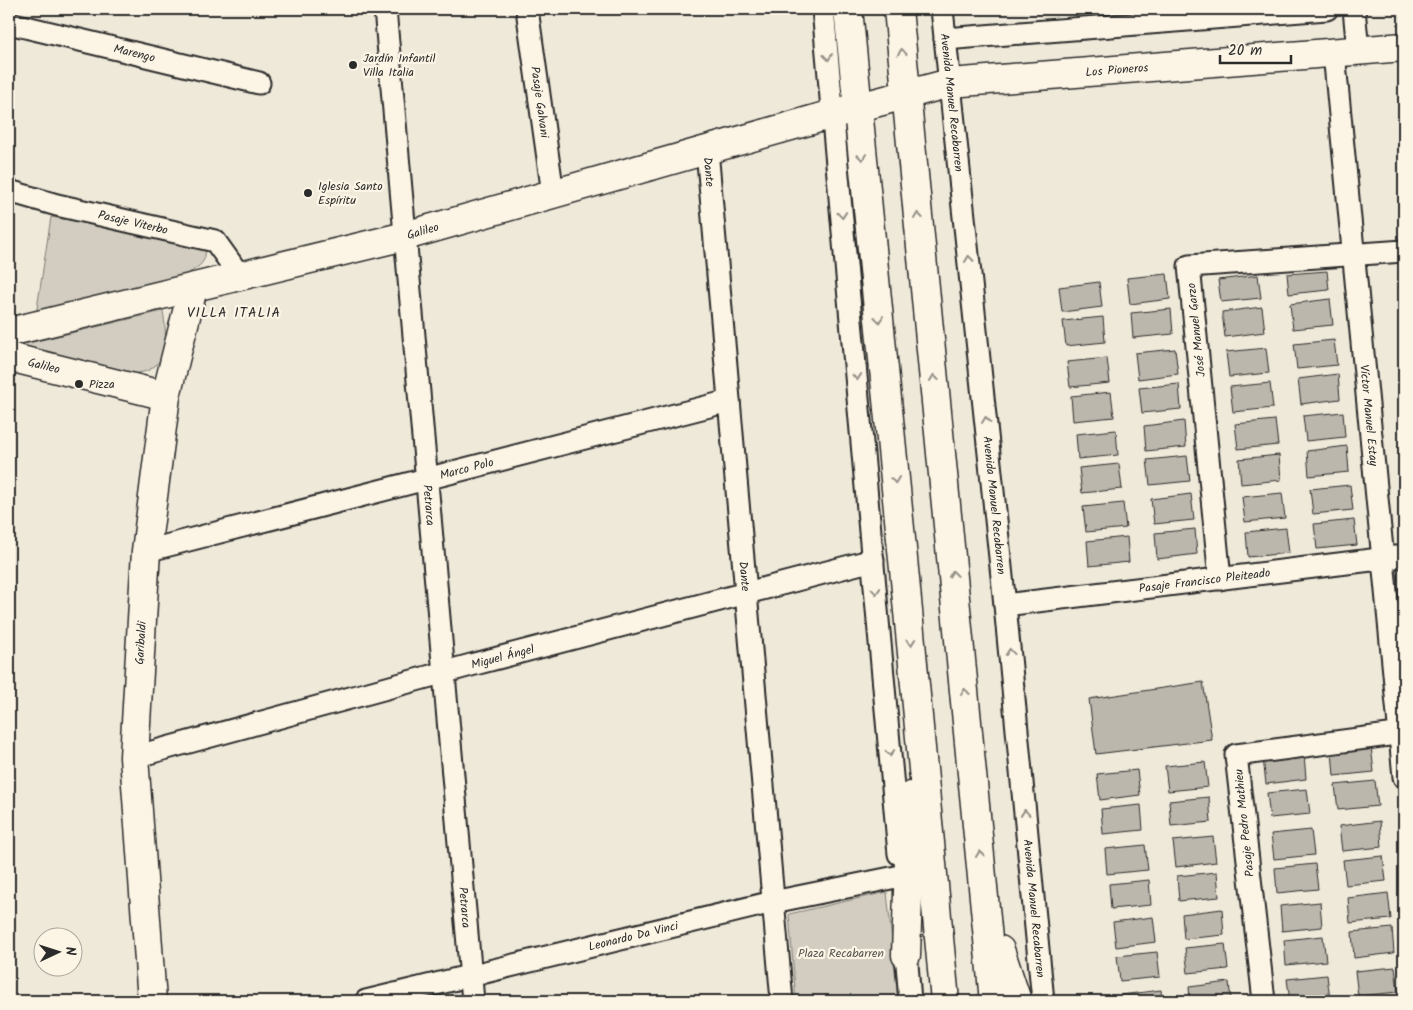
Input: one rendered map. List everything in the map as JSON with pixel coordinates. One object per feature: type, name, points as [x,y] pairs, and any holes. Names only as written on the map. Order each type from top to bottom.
[{"type":"main road","points":[[848,9],[845,111],[914,672],[945,1001]]},
{"type":"main road","points":[[898,9],[994,1001]]},
{"type":"main road","name":"Los Pioneros","points":[[845,111],[950,83],[1404,47]]},
{"type":"main road","name":"Galileo","points":[[9,332],[405,236],[845,111]]},
{"type":"main road","name":"Garibaldi","points":[[152,1001],[134,757],[146,551],[166,396],[193,288]]},
{"type":"main road","name":"Galileo","points":[[9,357],[166,396]]},
{"type":"main road","points":[[906,955],[914,672]]},
{"type":"main road","points":[[985,903],[1017,1001]]},
{"type":"street","name":"Petrarca","points":[[385,9],[473,1001]]},
{"type":"street","name":"Pasaje Galvani","points":[[527,9],[553,194]]},
{"type":"street","points":[[823,9],[845,111],[873,560],[910,1001]]},
{"type":"street","name":"Avenida Manuel Recabarren","points":[[942,9],[1005,605],[1042,1001]]},
{"type":"street","points":[[945,39],[1327,9]]},
{"type":"street","name":"Víctor Manuel Estay","points":[[1354,9],[1346,52],[1353,254],[1402,733],[1404,777]]},
{"type":"street","name":"Marengo","points":[[9,23],[259,83]]},
{"type":"street","name":"Dante","points":[[707,150],[782,1001]]},
{"type":"street","name":"Pasaje Viterbo","points":[[9,191],[57,205],[215,241],[240,276]]},
{"type":"street","name":"José Manuel Garzo","points":[[1220,579],[1189,266],[1404,251]]},
{"type":"street","name":"Marco Polo","points":[[146,551],[729,401]]},
{"type":"street","name":"Pasaje Francisco Pleiteado","points":[[1005,605],[1404,556]]},
{"type":"street","name":"Miguel Ángel","points":[[134,757],[443,673],[873,560]]},
{"type":"street","name":"Pasaje Pedro Mathieu","points":[[1264,1001],[1236,755],[1402,733]]},
{"type":"street","name":"Leonardo Da Vinci","points":[[366,1001],[773,902],[901,876]]},
{"type":"green space","points":[[51,217],[198,241],[204,243],[205,256],[200,266],[178,279],[36,315]]},
{"type":"green space","points":[[163,311],[164,349],[156,365],[148,370],[138,373],[17,356],[16,346]]},
{"type":"green space","name":"Plaza Recabarren","points":[[887,892],[898,1001],[796,1001],[789,914]]},
{"type":"building","points":[[1327,271],[1329,290],[1289,294],[1287,274]]},
{"type":"building","points":[[1167,274],[1170,299],[1130,304],[1127,278]]},
{"type":"building","points":[[1258,275],[1261,298],[1221,302],[1218,280]]},
{"type":"building","points":[[1099,282],[1102,307],[1062,312],[1059,287]]},
{"type":"building","points":[[1330,299],[1333,325],[1293,329],[1290,304]]},
{"type":"building","points":[[1262,307],[1265,332],[1225,337],[1222,312]]},
{"type":"building","points":[[1171,309],[1173,334],[1133,338],[1131,313]]},
{"type":"building","points":[[1103,317],[1105,342],[1066,346],[1063,321]]},
{"type":"building","points":[[1334,340],[1337,365],[1297,369],[1294,344]]},
{"type":"building","points":[[1266,348],[1269,373],[1229,377],[1226,352]]},
{"type":"building","points":[[1175,349],[1178,374],[1138,379],[1135,353]]},
{"type":"building","points":[[1107,358],[1110,383],[1070,387],[1067,362]]},
{"type":"building","points":[[1338,374],[1340,399],[1301,404],[1298,379]]},
{"type":"building","points":[[1270,383],[1273,408],[1233,412],[1230,387]]},
{"type":"building","points":[[1179,384],[1181,409],[1142,413],[1139,388]]},
{"type":"building","points":[[1111,392],[1114,417],[1073,421],[1071,396]]},
{"type":"building","points":[[1343,412],[1345,437],[1306,441],[1303,416]]},
{"type":"building","points":[[1275,420],[1278,445],[1238,449],[1235,424]]},
{"type":"building","points":[[1184,421],[1186,447],[1146,451],[1144,426]]},
{"type":"building","points":[[1116,430],[1118,455],[1078,459],[1076,434]]},
{"type":"building","points":[[1347,446],[1349,472],[1309,476],[1307,451]]},
{"type":"building","points":[[1279,455],[1281,480],[1241,484],[1239,459]]},
{"type":"building","points":[[1187,456],[1190,481],[1150,485],[1147,460]]},
{"type":"building","points":[[1119,464],[1122,489],[1082,493],[1079,468]]},
{"type":"building","points":[[1350,485],[1353,510],[1313,514],[1310,489]]},
{"type":"building","points":[[1282,493],[1285,518],[1245,522],[1242,497]]},
{"type":"building","points":[[1191,494],[1194,520],[1154,524],[1151,499]]},
{"type":"building","points":[[1123,503],[1126,528],[1086,532],[1083,507]]},
{"type":"building","points":[[1354,520],[1357,545],[1317,549],[1314,524]]},
{"type":"building","points":[[1286,528],[1289,553],[1248,557],[1246,532]]},
{"type":"building","points":[[1195,529],[1197,554],[1157,559],[1155,533]]},
{"type":"building","points":[[1127,537],[1129,562],[1089,566],[1087,541]]},
{"type":"building","points":[[1203,682],[1212,740],[1096,754],[1089,699]]},
{"type":"building","points":[[1371,746],[1374,772],[1334,776],[1332,751]]},
{"type":"building","points":[[1304,754],[1306,779],[1266,784],[1263,758]]},
{"type":"building","points":[[1205,762],[1208,787],[1168,791],[1165,766]]},
{"type":"building","points":[[1137,770],[1140,795],[1100,800],[1097,774]]},
{"type":"building","points":[[1375,781],[1378,806],[1338,810],[1335,785]]},
{"type":"building","points":[[1307,789],[1310,814],[1270,818],[1267,793]]},
{"type":"building","points":[[1209,797],[1211,822],[1171,826],[1169,801]]},
{"type":"building","points":[[1141,805],[1143,830],[1103,834],[1101,809]]},
{"type":"building","points":[[1380,821],[1382,847],[1342,851],[1339,826]]},
{"type":"building","points":[[1311,830],[1314,855],[1274,859],[1271,834]]},
{"type":"building","points":[[1213,837],[1216,862],[1176,867],[1173,841]]},
{"type":"building","points":[[1145,845],[1148,870],[1107,874],[1105,849]]},
{"type":"building","points":[[1383,856],[1386,881],[1346,885],[1343,860]]},
{"type":"building","points":[[1315,864],[1318,889],[1277,893],[1275,868]]},
{"type":"building","points":[[1217,872],[1219,897],[1179,901],[1177,876]]},
{"type":"building","points":[[1149,880],[1151,905],[1111,909],[1109,884]]},
{"type":"building","points":[[1388,893],[1391,919],[1350,923],[1348,898]]},
{"type":"building","points":[[1320,902],[1322,927],[1282,931],[1280,906]]},
{"type":"building","points":[[1222,909],[1224,935],[1184,939],[1182,914]]},
{"type":"building","points":[[1153,917],[1156,942],[1116,947],[1113,922]]},
{"type":"building","points":[[1392,928],[1394,953],[1354,958],[1352,932]]},
{"type":"building","points":[[1323,936],[1326,961],[1286,965],[1284,940]]},
{"type":"building","points":[[1225,944],[1228,969],[1188,973],[1185,948]]},
{"type":"building","points":[[1157,952],[1160,977],[1120,981],[1117,956]]},
{"type":"building","points":[[1395,967],[1398,992],[1358,996],[1355,971]]},
{"type":"building","points":[[1327,975],[1330,1000],[1290,1001],[1287,979]]},
{"type":"building","points":[[1229,982],[1231,1001],[1190,1001],[1189,987]]},
{"type":"building","points":[[1161,990],[1162,1001],[1122,1001],[1121,995]]},
{"type":"place","name":"Jardín Infantil Villa Italia","points":[[353,65]]},
{"type":"place","name":"Iglesia Santo Espíritu","points":[[308,193]]},
{"type":"place","name":"Pizza","points":[[79,384]]},
{"type":"district","name":"VILLA ITALIA","points":[[234,312]]}]
